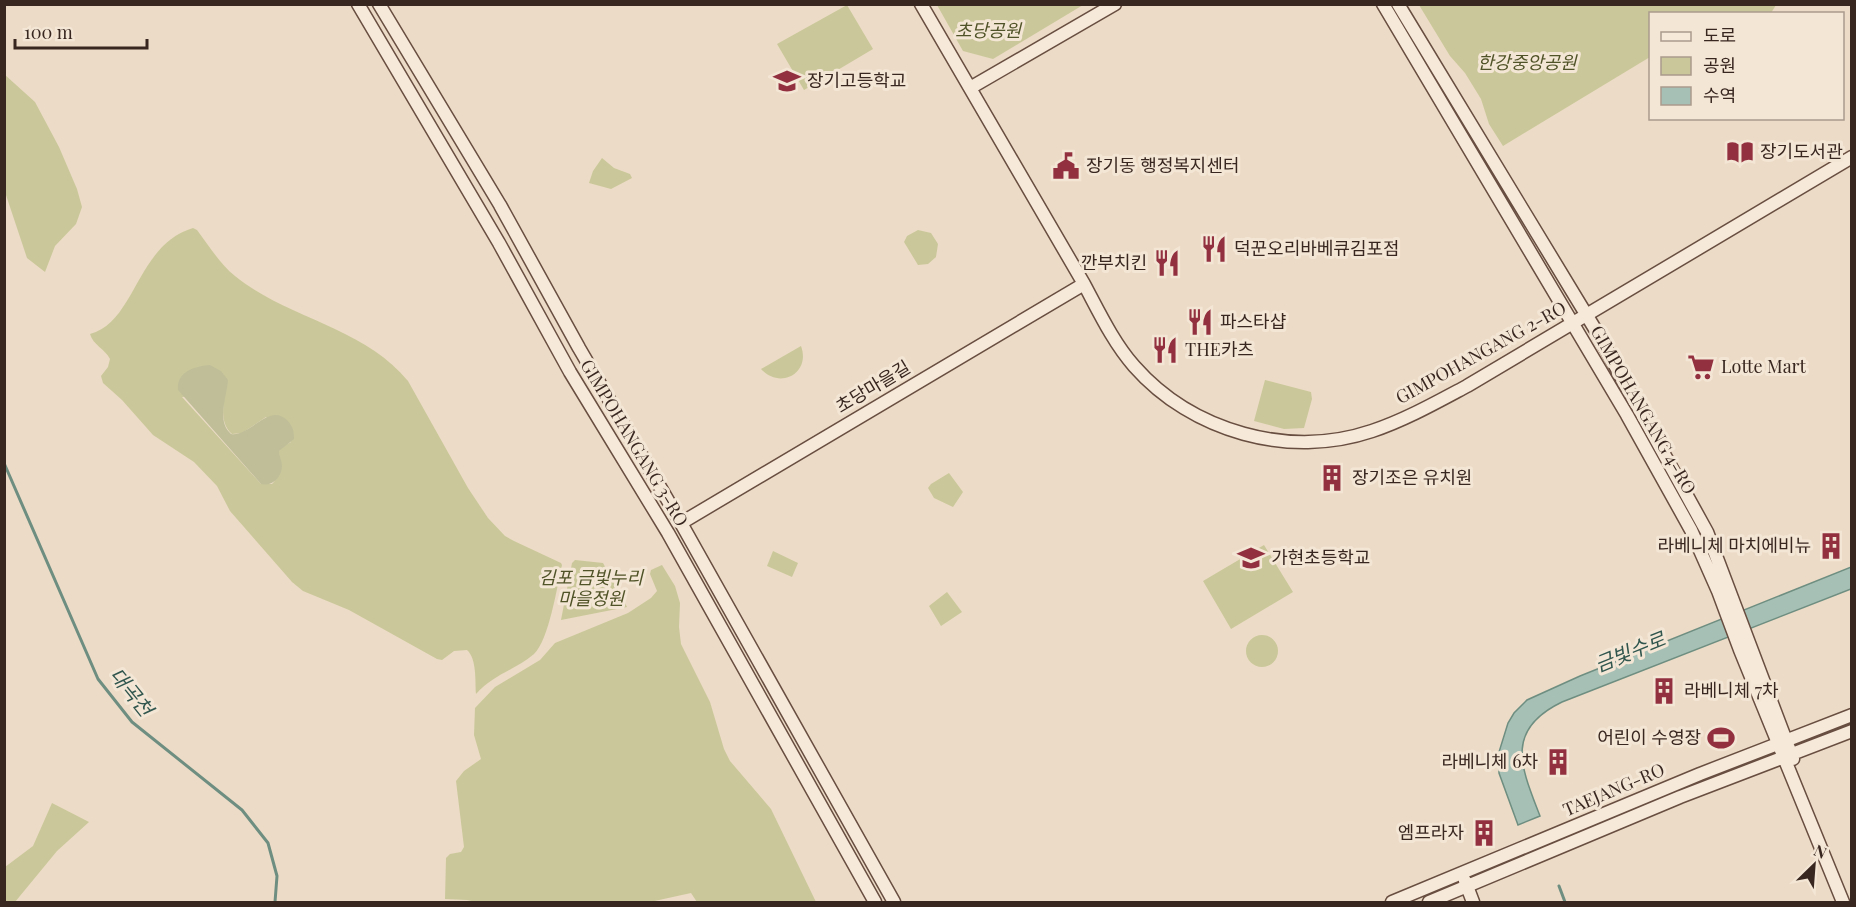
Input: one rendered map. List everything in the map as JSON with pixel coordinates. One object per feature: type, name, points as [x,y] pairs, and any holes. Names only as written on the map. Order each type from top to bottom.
[{"type":"street","name":"GIMPOHANGANG 3-RO","points":[[358,4],[499,243],[570,372],[640,491],[668,533],[875,903]]},
{"type":"street","name":"GIMPOHANGANG 3-RO","points":[[379,4],[500,206],[894,903]]},
{"type":"street","name":"GIMPOHANGANG 2-RO","points":[[921,4],[1107,326],[1130,360],[1153,386],[1175,403],[1206,420],[1243,434],[1289,442],[1341,439],[1401,420],[1467,386],[1851,157]]},
{"type":"street","points":[[969,87],[1106,4]]},
{"type":"street","points":[[969,87],[1115,4]]},
{"type":"street","name":"GIMPOHANGANG 4-RO","points":[[1383,4],[1627,415],[1724,589]]},
{"type":"street","name":"GIMPOHANGANG 4-RO","points":[[1398,4],[1586,315],[1707,532],[1724,589],[1787,756]]},
{"type":"street","name":"초당마을길","points":[[681,524],[1084,284]]},
{"type":"street","name":"TAEJANG-RO","points":[[1392,903],[1678,783],[1851,715]]},
{"type":"street","name":"TAEJANG-RO","points":[[1429,903],[1680,797],[1851,731]]},
{"type":"street","points":[[1787,756],[1843,903]]},
{"type":"street","points":[[1787,756],[1850,903]]},
{"type":"street","points":[[1462,873],[1473,903]]},
{"type":"green space","points":[[847,5],[873,49],[804,90],[777,44]]},
{"type":"green space","name":"초당공원","points":[[937,5],[1083,5],[993,59],[963,51]]},
{"type":"green space","name":"한강중앙공원","points":[[1419,5],[1776,5],[1772,12],[1649,12],[1649,58],[1503,146],[1489,124],[1481,99],[1465,73],[1450,56]]},
{"type":"green space","points":[[4,74],[35,102],[59,147],[82,207],[76,224],[55,246],[45,272],[27,258],[5,192]]},
{"type":"green space","points":[[602,158],[614,168],[630,174],[632,178],[611,189],[589,183],[593,171]]},
{"type":"green space","points":[[193,228],[197,230],[235,276],[278,303],[348,335],[370,348],[408,381],[468,488],[488,518],[505,536],[562,565],[548,625],[534,654],[490,682],[476,694],[474,664],[467,650],[454,651],[442,660],[437,659],[349,610],[303,591],[292,582],[230,511],[217,486],[194,462],[153,435],[122,400],[103,383],[101,376],[108,367],[110,359],[90,334],[105,327],[117,315],[147,266],[159,250],[174,237]],"holes":[[[225,393],[224,420],[232,434],[242,433],[266,417],[291,442],[281,447],[279,451],[279,472],[272,484],[261,484],[182,397]]]},
{"type":"green space","points":[[918,230],[931,233],[938,244],[936,257],[928,264],[918,265],[904,242],[907,236]]},
{"type":"green space","points":[[801,346],[802,364],[792,376],[777,378],[761,369]]},
{"type":"green space","points":[[210,365],[221,371],[228,380],[223,416],[231,434],[246,430],[274,415],[281,416],[291,425],[294,439],[279,451],[282,470],[272,483],[261,484],[178,390],[183,374],[198,367]]},
{"type":"green space","points":[[1265,380],[1311,392],[1312,399],[1304,428],[1284,429],[1254,421]]},
{"type":"green space","points":[[949,473],[963,492],[953,507],[934,498],[928,488]]},
{"type":"green space","points":[[1264,545],[1293,592],[1231,629],[1203,581]]},
{"type":"green space","points":[[773,551],[798,563],[792,577],[767,566]]},
{"type":"green space","name":"김포 금빛누리 마을정원","points":[[575,560],[603,563],[627,607],[561,620],[572,563]]},
{"type":"green space","points":[[662,565],[675,586],[680,603],[681,644],[710,702],[724,749],[730,761],[771,809],[816,902],[697,902],[691,893],[650,902],[476,902],[445,899],[446,858],[450,854],[461,852],[464,847],[456,781],[464,771],[481,759],[474,735],[475,708],[495,687],[540,660],[555,643],[628,613],[651,598],[657,591],[650,574],[651,570]]},
{"type":"green space","points":[[947,592],[962,612],[941,626],[929,606]]},
{"type":"green space","points":[[1262,635],[1273,640],[1278,651],[1273,662],[1262,667],[1251,662],[1246,651],[1251,640]]},
{"type":"green space","points":[[52,803],[89,822],[57,851],[15,902],[5,902],[5,867],[33,846]]},
{"type":"water","points":[[1851,567],[1851,589],[1562,702],[1544,713],[1531,725],[1522,751],[1527,781],[1540,816],[1518,825],[1499,773],[1499,752],[1508,723],[1527,700],[1580,676]]},
{"type":"waterway","name":"대곡천","points":[[4,463],[98,679],[132,722],[242,810],[268,843],[277,876],[275,902]]},
{"type":"waterway","points":[[1559,886],[1565,902]]},
{"type":"place","name":"장기고등학교","points":[[787,81]]},
{"type":"place","name":"장기도서관","points":[[1740,152]]},
{"type":"place","name":"장기동 행정복지센터","points":[[1066,166]]},
{"type":"place","name":"덕꾼오리바베큐김포점","points":[[1214,249]]},
{"type":"place","name":"깐부치킨","points":[[1167,263]]},
{"type":"place","name":"파스타샵","points":[[1200,322]]},
{"type":"place","name":"THE카츠","points":[[1165,350]]},
{"type":"place","name":"Lotte Mart","points":[[1701,367]]},
{"type":"place","name":"장기조은 유치원","points":[[1332,478]]},
{"type":"place","name":"라베니체 마치에비뉴","points":[[1831,546]]},
{"type":"place","name":"가현초등학교","points":[[1251,558]]},
{"type":"place","name":"라베니체 7차","points":[[1664,691]]},
{"type":"place","name":"어린이 수영장","points":[[1721,738]]},
{"type":"place","name":"라베니체 6차","points":[[1558,762]]},
{"type":"place","name":"엠프라자","points":[[1484,833]]},
{"type":"water label","name":"금빛수로","points":[[1630,652]]}]
